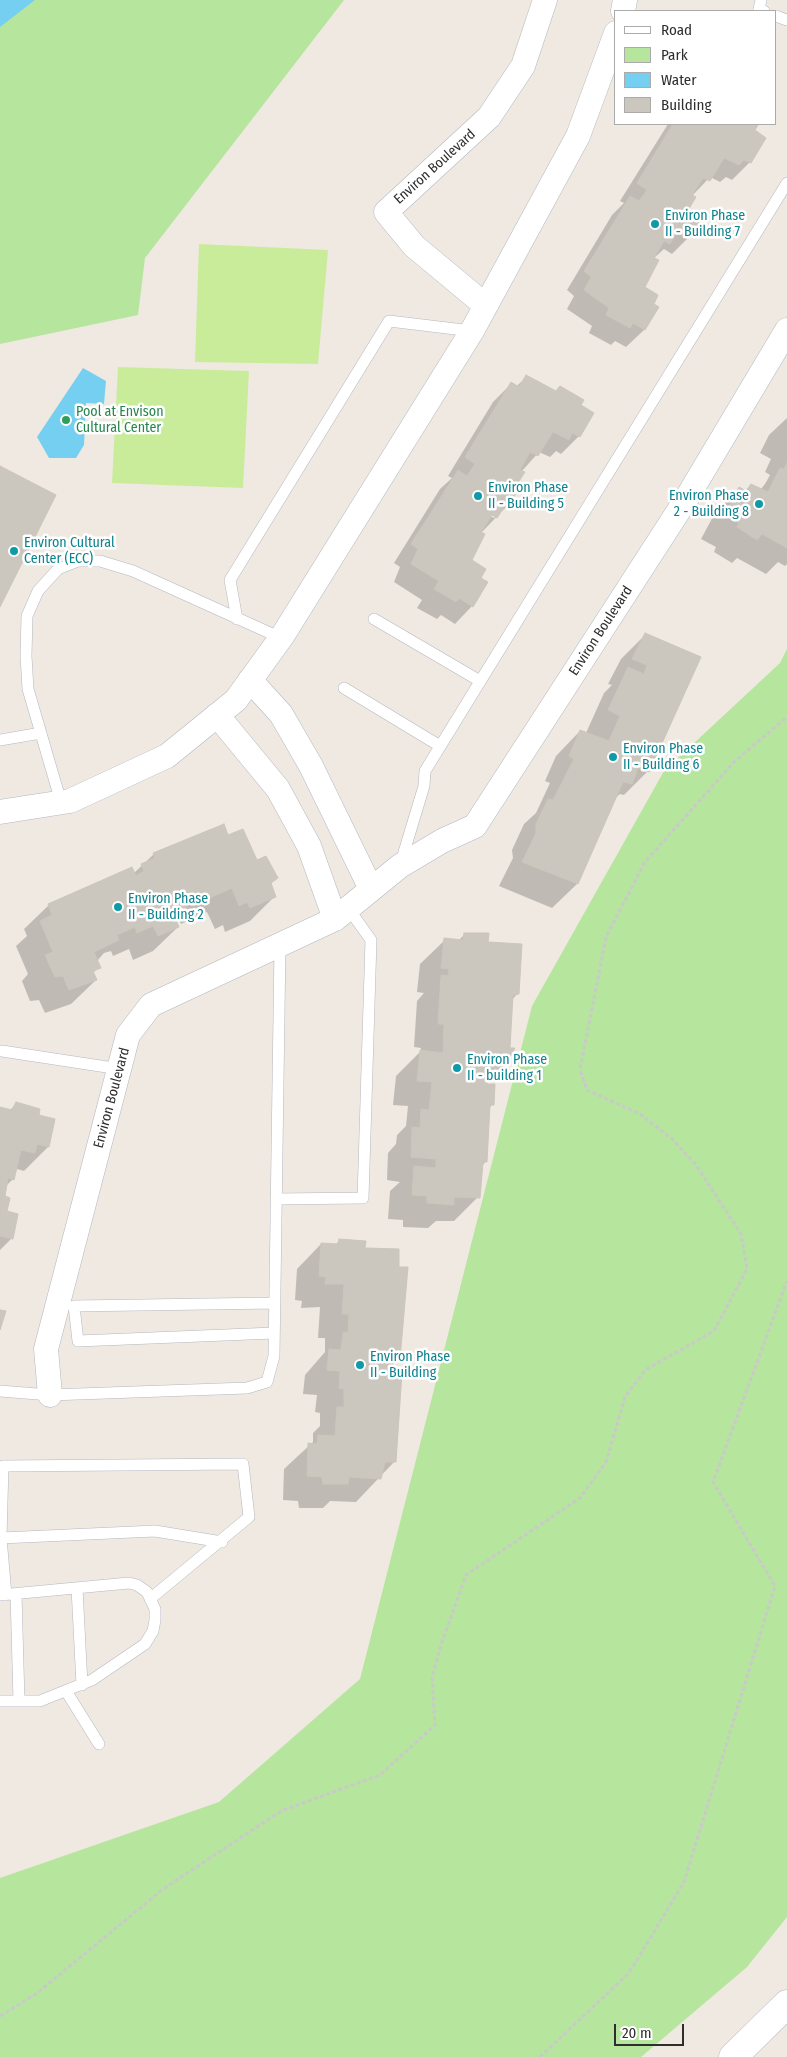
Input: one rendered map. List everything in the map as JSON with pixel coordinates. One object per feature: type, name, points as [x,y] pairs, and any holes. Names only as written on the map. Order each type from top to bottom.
[{"type":"street","name":"Environ Boulevard","points":[[485,305],[414,246],[386,212],[489,117],[523,66],[545,0]]},
{"type":"street","points":[[0,812],[70,801],[166,756],[236,700],[281,638],[472,330],[578,136],[614,38]]},
{"type":"street","name":"Environ Boulevard","points":[[50,1395],[46,1349],[128,1036],[151,1005],[280,946],[342,914],[400,866],[442,841],[475,826],[685,501],[787,330]]},
{"type":"street","points":[[250,680],[285,722],[311,766],[371,889]]},
{"type":"street","points":[[217,715],[278,789],[309,846],[342,914]]},
{"type":"street","points":[[733,2057],[787,2004]]},
{"type":"lane","points":[[400,866],[424,786],[424,771],[787,183]]},
{"type":"lane","points":[[237,619],[230,580],[389,321],[472,330]]},
{"type":"lane","points":[[61,802],[28,689],[27,616],[38,591],[58,569],[78,561],[100,561],[133,571],[281,638]]},
{"type":"lane","points":[[374,619],[480,681]]},
{"type":"lane","points":[[344,688],[440,746]]},
{"type":"lane","points":[[0,740],[41,734]]},
{"type":"lane","points":[[276,1199],[363,1198],[371,940],[342,914]]},
{"type":"lane","points":[[0,1391],[50,1395],[247,1388],[267,1382],[274,1356],[280,946]]},
{"type":"lane","points":[[2,1050],[120,1069]]},
{"type":"lane","points":[[274,1333],[78,1341],[74,1306],[275,1303]]},
{"type":"lane","points":[[20,1701],[1,1538],[3,1466],[243,1464],[249,1517],[222,1542],[150,1599]]},
{"type":"lane","points":[[1,1538],[155,1531],[222,1542]]},
{"type":"lane","points":[[0,1701],[40,1700],[82,1685],[145,1644],[153,1631],[155,1620],[155,1609],[143,1589],[129,1583],[7,1595]]},
{"type":"lane","points":[[78,1588],[82,1685]]},
{"type":"lane","points":[[66,1691],[99,1744]]},
{"type":"path","points":[[0,2016],[36,1994],[163,1889],[281,1811],[380,1775],[435,1724],[432,1678],[441,1645],[466,1575],[580,1498],[606,1462],[625,1396],[645,1370],[714,1331],[747,1268],[741,1234],[696,1165],[672,1139],[640,1114],[587,1090],[580,1070],[606,937],[646,862],[734,762],[787,718]]},
{"type":"path","points":[[540,2057],[629,1973],[684,1882],[775,1586],[713,1482],[787,1281]]},
{"type":"green space","points":[[0,0],[344,0],[145,258],[138,315],[0,344]]},
{"type":"green space","points":[[199,244],[328,250],[318,364],[195,362]]},
{"type":"green space","points":[[118,367],[249,371],[243,488],[112,483]]},
{"type":"green space","points":[[787,649],[787,1917],[747,1967],[641,2057],[0,2057],[0,1878],[219,1802],[360,1679],[532,1006],[664,771],[780,663]]},
{"type":"water","points":[[0,0],[35,0],[0,27]]},
{"type":"water","name":"Pool at Envison Cultural Center","points":[[83,368],[106,381],[104,404],[86,403],[84,445],[76,458],[49,458],[37,437]]},
{"type":"building","name":"Environ Phase II - Building 7","points":[[672,125],[758,125],[755,130],[766,138],[751,163],[744,160],[739,165],[724,158],[710,181],[703,178],[692,195],[696,197],[687,212],[701,219],[691,236],[679,229],[670,244],[664,241],[654,258],[659,260],[645,287],[658,295],[654,304],[659,307],[645,330],[633,323],[630,328],[606,315],[609,308],[584,290],[591,277],[584,271],[630,196],[639,201],[647,190],[637,183]]},
{"type":"building","name":"Environ Phase II - Building 5","points":[[526,375],[556,391],[560,386],[584,400],[581,405],[594,413],[580,437],[572,433],[569,440],[553,432],[538,456],[530,452],[520,470],[525,472],[516,486],[519,488],[509,506],[506,504],[497,518],[492,515],[481,532],[485,534],[472,560],[486,569],[481,578],[488,582],[473,607],[459,598],[456,602],[434,589],[439,581],[411,564],[418,549],[411,544],[458,470],[467,476],[475,464],[465,457],[511,382],[519,387]]},
{"type":"building","name":"Environ Phase 2 - Building 8","points":[[787,463],[787,548],[762,534],[757,540],[737,527],[739,523],[724,515],[739,487],[746,491],[751,484],[768,492],[780,468],[784,469]]},
{"type":"building","name":"Environ Cultural Center (ECC)","points":[[0,466],[56,495],[0,607]]},
{"type":"building","name":"Environ Phase II - Building 6","points":[[645,633],[701,657],[649,772],[638,768],[632,784],[623,782],[578,884],[522,862],[536,833],[536,824],[548,799],[553,800],[574,759],[569,756],[580,730],[609,741],[620,716],[608,710],[628,667],[644,674],[647,665],[632,659]]},
{"type":"building","name":"Environ Phase II - Building 2","points":[[224,824],[228,835],[243,829],[257,860],[266,856],[278,878],[271,883],[276,897],[250,908],[247,902],[239,906],[232,888],[205,900],[204,896],[185,903],[188,910],[174,916],[179,927],[158,936],[153,926],[137,933],[135,927],[117,935],[119,940],[94,952],[101,968],[93,971],[97,980],[69,990],[63,976],[55,977],[45,955],[53,952],[40,921],[52,915],[48,904],[132,867],[136,876],[144,871],[141,864],[155,858],[153,853]]},
{"type":"building","name":"Environ Phase II - building 1","points":[[464,933],[489,933],[488,942],[522,944],[519,994],[513,995],[510,1048],[515,1048],[504,1068],[488,1069],[487,1084],[495,1084],[494,1105],[490,1105],[487,1162],[483,1162],[480,1198],[454,1197],[454,1205],[427,1203],[427,1196],[412,1195],[414,1166],[436,1168],[436,1159],[411,1157],[412,1127],[420,1128],[421,1109],[429,1110],[432,1082],[417,1081],[420,1050],[443,1053],[444,1024],[438,1024],[441,975],[448,976],[449,969],[441,968],[444,938],[463,940]]},
{"type":"building","points":[[16,1102],[40,1109],[39,1115],[55,1119],[49,1147],[37,1144],[35,1153],[21,1150],[14,1180],[8,1178],[5,1196],[10,1198],[7,1211],[18,1214],[13,1239],[0,1236],[0,1107],[12,1110]]},
{"type":"building","name":"Environ Phase II - Building","points":[[339,1239],[366,1241],[365,1248],[399,1249],[399,1267],[408,1267],[400,1359],[392,1358],[391,1371],[402,1372],[396,1462],[385,1462],[381,1479],[349,1477],[348,1484],[323,1484],[322,1477],[307,1476],[308,1443],[317,1444],[318,1435],[335,1436],[337,1407],[344,1407],[344,1389],[339,1388],[340,1371],[327,1370],[329,1349],[341,1350],[343,1332],[348,1333],[349,1314],[342,1314],[344,1284],[325,1284],[326,1277],[319,1276],[321,1243],[338,1244]]},
{"type":"building","points":[[0,1310],[6,1311],[0,1330]]},
{"type":"place","name":"Environ Phase II - Building 7","points":[[655,224]]},
{"type":"place","name":"Pool at Envison Cultural Center","points":[[66,420]]},
{"type":"place","name":"Environ Phase II - Building 5","points":[[478,496]]},
{"type":"place","name":"Environ Phase 2 - Building 8","points":[[759,504]]},
{"type":"place","name":"Environ Cultural Center (ECC)","points":[[14,551]]},
{"type":"place","name":"Environ Phase II - Building 6","points":[[613,757]]},
{"type":"place","name":"Environ Phase II - Building 2","points":[[118,907]]},
{"type":"place","name":"Environ Phase II - building 1","points":[[457,1068]]},
{"type":"place","name":"Environ Phase II - Building","points":[[360,1365]]}]
